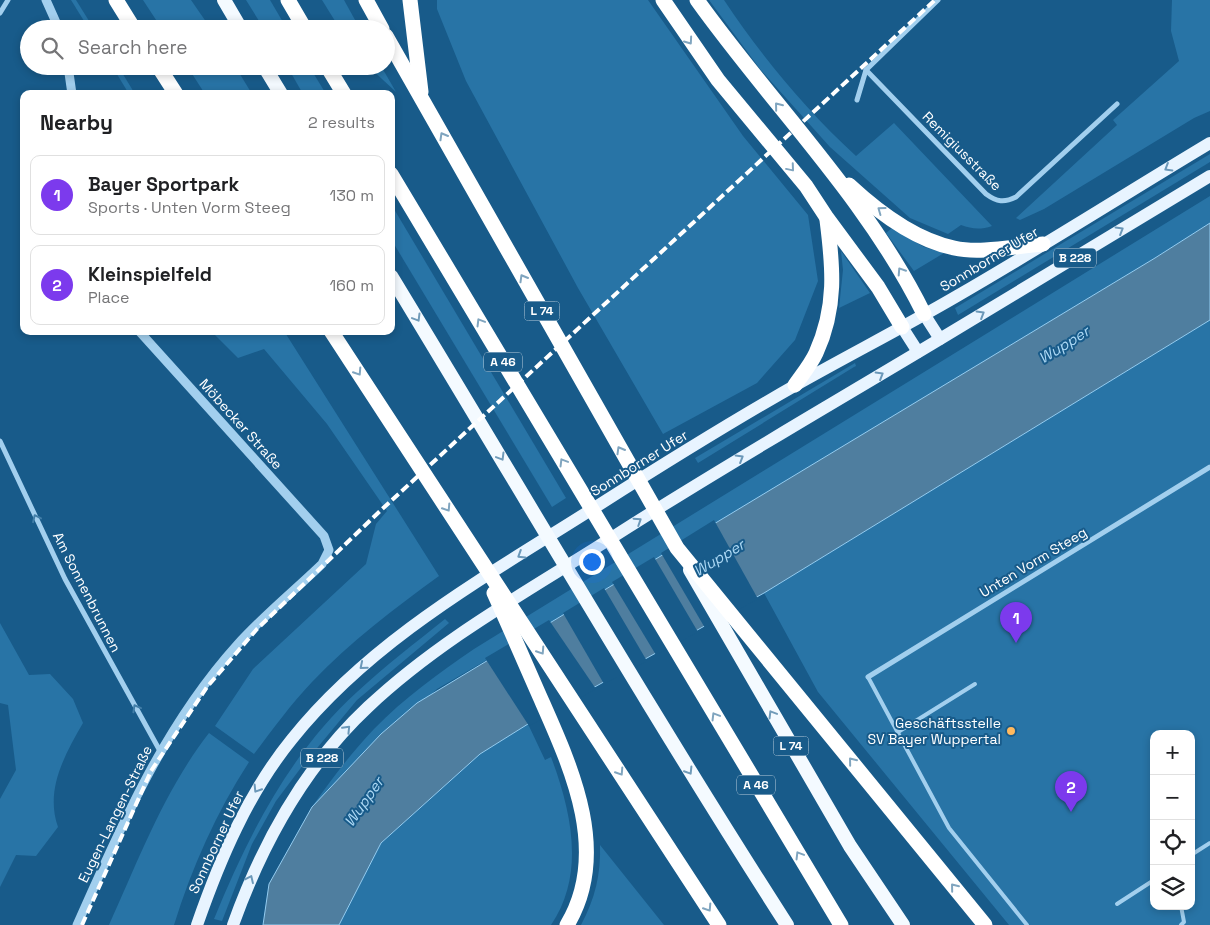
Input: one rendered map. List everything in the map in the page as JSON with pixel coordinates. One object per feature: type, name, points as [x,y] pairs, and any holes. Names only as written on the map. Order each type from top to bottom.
[{"type":"highway","points":[[116,0],[128,20]]},
{"type":"highway","points":[[224,0],[236,20]]},
{"type":"highway","points":[[288,0],[300,20]]},
{"type":"highway","points":[[366,0],[377,20]]},
{"type":"highway","points":[[410,0],[423,100]]},
{"type":"highway","points":[[663,0],[718,80],[806,186],[878,287],[902,327]]},
{"type":"highway","points":[[697,0],[732,49],[820,157],[868,220],[909,284],[924,314]]},
{"type":"highway","name":"L 74","points":[[395,52],[732,647],[850,846],[903,925]]},
{"type":"highway","points":[[164,75],[173,90]]},
{"type":"highway","points":[[269,75],[278,90]]},
{"type":"highway","points":[[333,75],[342,90]]},
{"type":"highway","points":[[820,157],[858,193],[915,234],[955,248],[982,249],[1043,244]]},
{"type":"highway","name":"A 46","points":[[395,181],[841,925]]},
{"type":"highway","points":[[795,385],[816,353],[828,316],[833,290],[827,218]]},
{"type":"highway","points":[[395,283],[572,575],[644,700],[787,925]]},
{"type":"highway","points":[[334,335],[478,555],[510,614],[593,732],[719,925]]},
{"type":"highway","points":[[677,548],[985,925]]},
{"type":"highway","points":[[510,614],[563,749],[581,805],[587,850],[585,874],[581,896],[568,925]]},
{"type":"main road","name":"Sonnborner Ufer","points":[[197,925],[237,827],[256,790],[292,739],[342,685],[445,602],[680,454],[795,385],[902,327],[1210,144]]},
{"type":"main road","name":"B 228","points":[[233,925],[246,888],[268,840],[293,798],[316,765],[367,708],[419,664],[464,632],[698,482],[940,340],[1210,176]]},
{"type":"main road","points":[[924,314],[940,340]]},
{"type":"main road","points":[[902,327],[918,352]]},
{"type":"street","points":[[0,13],[8,0]]},
{"type":"street","points":[[46,0],[55,20]]},
{"type":"street","points":[[856,100],[866,70],[938,0]]},
{"type":"street","name":"Remigiusstraße","points":[[866,70],[986,194],[995,200],[1006,201],[1016,197],[1116,104]]},
{"type":"street","points":[[69,75],[71,90]]},
{"type":"street","name":"Möbecker Straße","points":[[143,335],[324,536]]},
{"type":"street","name":"Am Sonnenbrunnen","points":[[0,441],[65,579],[160,751]]},
{"type":"street","name":"Unten Vorm Steeg","points":[[868,676],[1210,467]]},
{"type":"street","name":"Eugen-Langen-Straße","points":[[77,925],[160,751],[206,684],[237,645],[322,564],[329,550],[324,536]]},
{"type":"lane","points":[[868,676],[949,828],[1027,925]]},
{"type":"lane","points":[[898,732],[975,684]]},
{"type":"lane","points":[[1195,852],[1210,843]]},
{"type":"lane","points":[[1117,904],[1150,883]]},
{"type":"lane","points":[[1181,910],[1184,922],[1181,925]]},
{"type":"shaded area","points":[[71,0],[76,0],[88,20],[83,20]]},
{"type":"shaded area","points":[[143,0],[191,0],[205,20],[156,20]]},
{"type":"shaded area","points":[[246,0],[270,0],[282,20],[258,20]]},
{"type":"shaded area","points":[[322,0],[344,0],[355,20],[334,20]]},
{"type":"shaded area","points":[[437,0],[648,0],[743,136],[808,215],[818,281],[795,340],[757,383],[663,434],[578,288],[466,81],[437,9]]},
{"type":"shaded area","points":[[709,0],[724,0],[754,42],[802,101],[856,156],[894,123],[992,226],[976,228],[961,225],[948,234],[910,218],[830,147],[760,69]]},
{"type":"shaded area","points":[[1172,0],[1210,0],[1210,111],[1194,118],[1044,209],[1020,220],[1016,218],[1117,125],[1113,120],[1179,61],[1171,31]]},
{"type":"shaded area","points":[[117,75],[123,75],[133,90],[127,90]]},
{"type":"shaded area","points":[[193,75],[240,75],[250,90],[202,90]]},
{"type":"shaded area","points":[[292,75],[314,75],[324,90],[301,90]]},
{"type":"shaded area","points":[[378,75],[386,75],[394,90]]},
{"type":"shaded area","points":[[1210,154],[1210,162],[958,315],[955,308]]},
{"type":"shaded area","points":[[1210,196],[1210,223],[559,618],[437,689],[312,807],[349,757],[385,718],[422,686],[474,649]]},
{"type":"shaded area","points":[[395,211],[566,498],[552,507],[395,246]]},
{"type":"shaded area","points":[[892,228],[924,247],[944,253],[914,271],[886,233]]},
{"type":"shaded area","points":[[841,251],[870,293],[839,308],[843,270]]},
{"type":"shaded area","points":[[1210,320],[1210,925],[1009,925],[818,692],[764,593]]},
{"type":"shaded area","points":[[215,335],[287,335],[439,576],[373,626],[327,667],[297,699],[254,754],[215,726],[253,669],[366,564],[376,524],[387,511],[327,424],[264,349],[238,358]]},
{"type":"shaded area","points":[[855,363],[856,366],[698,463],[695,458]]},
{"type":"shaded area","points":[[445,619],[449,623],[357,700],[303,765],[276,801],[252,844],[222,921],[214,919],[256,827],[291,769],[311,742],[357,692]]},
{"type":"shaded area","points":[[0,623],[29,675],[50,674],[73,699],[83,723],[69,748],[58,774],[54,800],[58,827],[36,856],[16,855],[0,887],[0,799],[16,770],[8,705],[0,703]]},
{"type":"shaded area","points":[[528,724],[545,760],[551,757],[564,798],[572,842],[569,885],[562,905],[551,925],[339,925],[381,843],[480,754]]},
{"type":"shaded area","points":[[209,733],[249,762],[226,801],[206,841],[174,925],[109,925],[165,802],[193,755]]},
{"type":"shaded area","points":[[600,845],[664,925],[581,925],[590,906],[596,886]]},
{"type":"water","name":"Wupper","points":[[1210,223],[1210,320],[764,593],[528,724],[480,754],[381,843],[339,925],[263,925],[269,884],[312,807],[381,734],[417,703]]},
{"type":"pier","points":[[714,520],[758,599],[705,628],[661,553]]},
{"type":"pier","points":[[654,557],[698,632],[656,655],[612,582]]},
{"type":"pier","points":[[604,588],[647,661],[604,684],[563,613]]},
{"type":"pier","points":[[549,620],[596,689],[529,726],[485,658]]},
{"type":"railway","points":[[82,925],[151,771],[207,687],[257,629],[379,512],[935,0]]},
{"type":"place","name":"Bayer Sportpark","points":[[1016,643]]},
{"type":"place","name":"Geschäftsstelle SV Bayer Wuppertal","points":[[1011,731]]},
{"type":"place","name":"Kleinspielfeld","points":[[1071,812]]}]
